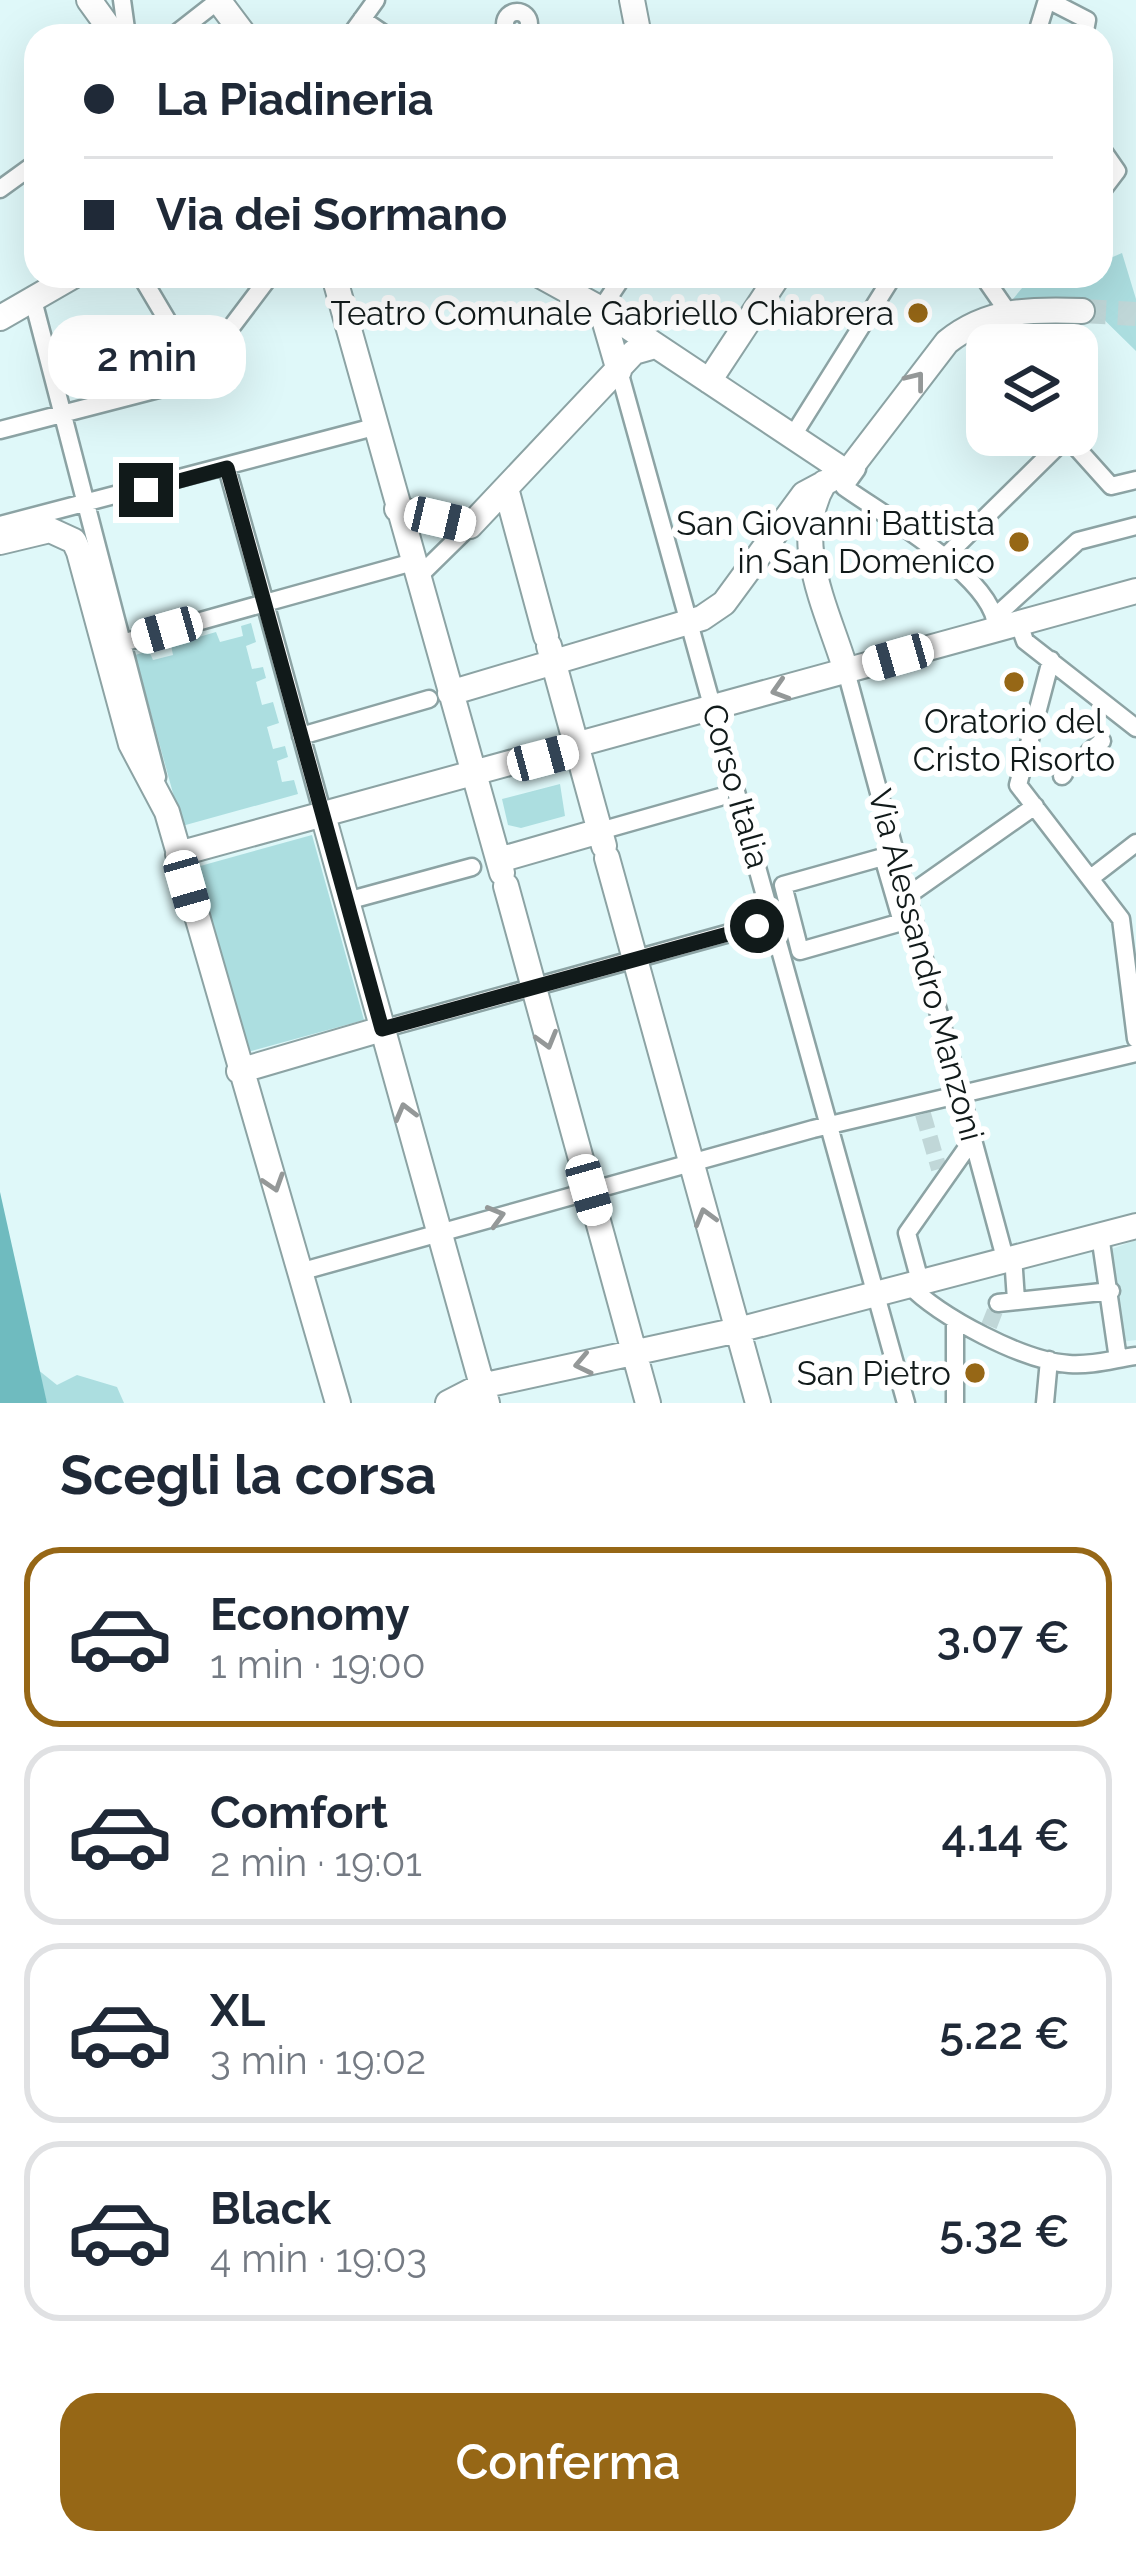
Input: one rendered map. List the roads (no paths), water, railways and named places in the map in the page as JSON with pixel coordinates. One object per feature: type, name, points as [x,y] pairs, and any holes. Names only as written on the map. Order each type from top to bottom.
[{"type":"street","points":[[188,24],[218,0]]},
{"type":"street","points":[[358,24],[376,0]]},
{"type":"street","points":[[1048,0],[1088,20],[1087,24]]},
{"type":"street","points":[[362,19],[369,24]]},
{"type":"street","points":[[0,318],[53,288]]},
{"type":"street","points":[[148,288],[186,352],[197,357],[214,350],[261,288]]},
{"type":"street","points":[[337,288],[415,570],[440,696],[473,776],[492,870],[531,986],[648,1403]]},
{"type":"street","points":[[563,288],[795,432],[983,592],[1004,623],[1025,641],[1129,718]]},
{"type":"street","points":[[601,309],[615,288]]},
{"type":"street","points":[[709,381],[770,288]]},
{"type":"street","points":[[795,432],[885,288]]},
{"type":"street","points":[[991,288],[1008,312]]},
{"type":"street","points":[[33,300],[178,854],[338,1403]]},
{"type":"street","name":"Corso Italia","points":[[601,309],[715,709],[765,924],[831,1125],[906,1403]]},
{"type":"street","points":[[846,671],[808,542],[812,512],[947,342],[983,319],[1008,312],[1082,310]]},
{"type":"street","points":[[122,643],[265,603],[415,570],[507,492],[642,346],[655,346]]},
{"type":"street","points":[[0,430],[170,386],[183,373],[186,352]]},
{"type":"street","points":[[0,526],[374,427]]},
{"type":"street","points":[[944,558],[1048,456]]},
{"type":"street","points":[[1085,456],[1111,486],[1136,480]]},
{"type":"street","points":[[227,468],[484,1395]]},
{"type":"street","points":[[301,736],[440,696],[550,648],[691,623],[724,603],[800,498],[842,476]]},
{"type":"street","points":[[507,492],[758,1403]]},
{"type":"street","points":[[398,509],[470,526]]},
{"type":"street","points":[[1004,623],[1078,541],[1136,526]]},
{"type":"street","points":[[0,542],[34,532],[62,533],[79,552],[131,744],[167,812]]},
{"type":"street","points":[[178,854],[578,748],[1004,623],[1136,591]]},
{"type":"street","points":[[1056,664],[1046,682],[1018,777],[1033,807],[1128,916],[1136,1036]]},
{"type":"street","name":"Via Alessandro Manzoni","points":[[846,671],[902,899],[1009,1257],[1004,1301],[1111,1292]]},
{"type":"street","points":[[347,901],[604,845],[720,797]]},
{"type":"street","points":[[902,899],[1033,807]]},
{"type":"street","points":[[1092,878],[1136,843]]},
{"type":"street","points":[[883,856],[902,899],[902,922],[800,951],[783,885],[883,856]]},
{"type":"street","points":[[239,1071],[765,924]]},
{"type":"street","points":[[302,1271],[689,1162],[831,1125],[922,1108],[960,1092],[1136,1053]]},
{"type":"street","points":[[974,1139],[941,1177],[907,1233],[914,1283],[936,1311],[1049,1360],[1084,1364],[1127,1357],[1100,1235]]},
{"type":"street","points":[[448,1403],[1136,1226]]},
{"type":"street","points":[[955,1403],[956,1321]]},
{"type":"street","points":[[1045,1403],[1049,1360]]},
{"type":"tunnel","points":[[1082,311],[1136,314]]},
{"type":"tunnel","points":[[1064,774],[1089,752]]},
{"type":"tunnel","points":[[923,1114],[939,1169]]},
{"type":"tunnel","points":[[989,1326],[998,1303]]},
{"type":"place","name":"Teatro Comunale Gabriello Chiabrera","points":[[918,313]]},
{"type":"place","name":"San Giovanni Battista in San Domenico","points":[[1019,542]]},
{"type":"place","name":"Oratorio del Cristo Risorto","points":[[1014,682]]},
{"type":"place","name":"San Pietro","points":[[975,1373]]}]
